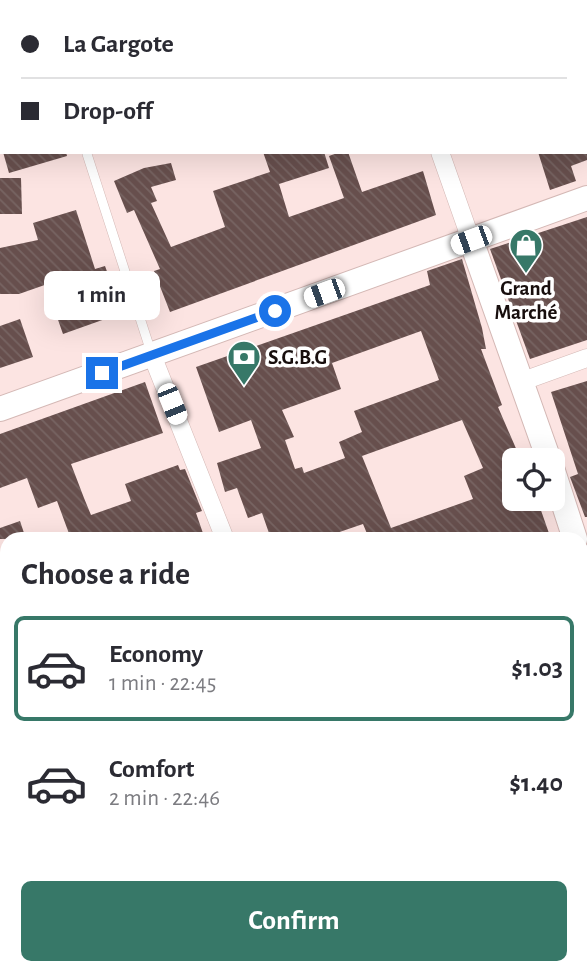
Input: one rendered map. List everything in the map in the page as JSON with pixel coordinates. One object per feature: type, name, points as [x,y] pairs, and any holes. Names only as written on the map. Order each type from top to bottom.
[{"type":"main road","points":[[0,409],[587,198]]},
{"type":"main road","points":[[471,240],[545,448]]},
{"type":"main road","points":[[565,508],[573,532]]},
{"type":"street","points":[[441,154],[471,240]]},
{"type":"street","points":[[152,355],[222,532]]},
{"type":"street","points":[[523,381],[587,358]]},
{"type":"lane","points":[[87,154],[152,355]]},
{"type":"building","points":[[4,154],[66,154],[67,156],[9,173]]},
{"type":"building","points":[[264,154],[325,154],[329,168],[279,184],[289,217],[344,198],[329,156],[334,154],[349,154],[362,192],[423,171],[436,215],[170,312],[154,271],[160,269],[134,210],[127,213],[114,181],[144,168],[171,163],[176,180],[151,187],[157,201],[151,203],[171,247],[225,227],[213,191],[270,172]]},
{"type":"building","points":[[539,154],[587,154],[587,160],[571,166],[576,181],[550,190]]},
{"type":"building","points":[[0,178],[21,178],[22,214],[0,214]]},
{"type":"building","points":[[76,210],[95,269],[105,266],[122,313],[63,334],[57,317],[68,312],[56,281],[19,294],[0,294],[0,248],[38,240],[33,223]]},
{"type":"building","points":[[587,217],[587,340],[530,359],[490,249]]},
{"type":"building","points":[[462,259],[482,328],[486,349],[481,349],[502,405],[498,407],[516,448],[502,448],[502,511],[541,511],[549,532],[366,532],[363,524],[340,532],[269,532],[262,513],[248,518],[237,488],[225,492],[217,463],[261,448],[251,420],[219,432],[196,367],[430,285],[427,271]],"holes":[[[421,331],[439,380],[354,411],[362,432],[339,442],[345,458],[304,473],[302,467],[295,469],[285,440],[294,437],[282,410],[341,389],[332,363]],[[462,420],[483,468],[464,476],[473,499],[391,528],[362,456]]]},
{"type":"building","points":[[20,319],[33,357],[0,368],[0,326]]},
{"type":"building","points":[[587,381],[585,517],[570,477],[578,474],[551,392]]},
{"type":"building","points":[[145,382],[163,433],[71,464],[91,515],[131,501],[125,484],[178,465],[180,470],[185,469],[202,511],[196,513],[203,532],[68,532],[57,501],[38,508],[27,478],[0,488],[0,434]]},
{"type":"building","points":[[20,521],[24,532],[0,532],[0,528]]},
{"type":"place","name":"Grand Marché","points":[[526,275]]},
{"type":"place","name":"S.G.B.G","points":[[244,387]]},
{"type":"route","points":[[102,373],[275,311]]}]
